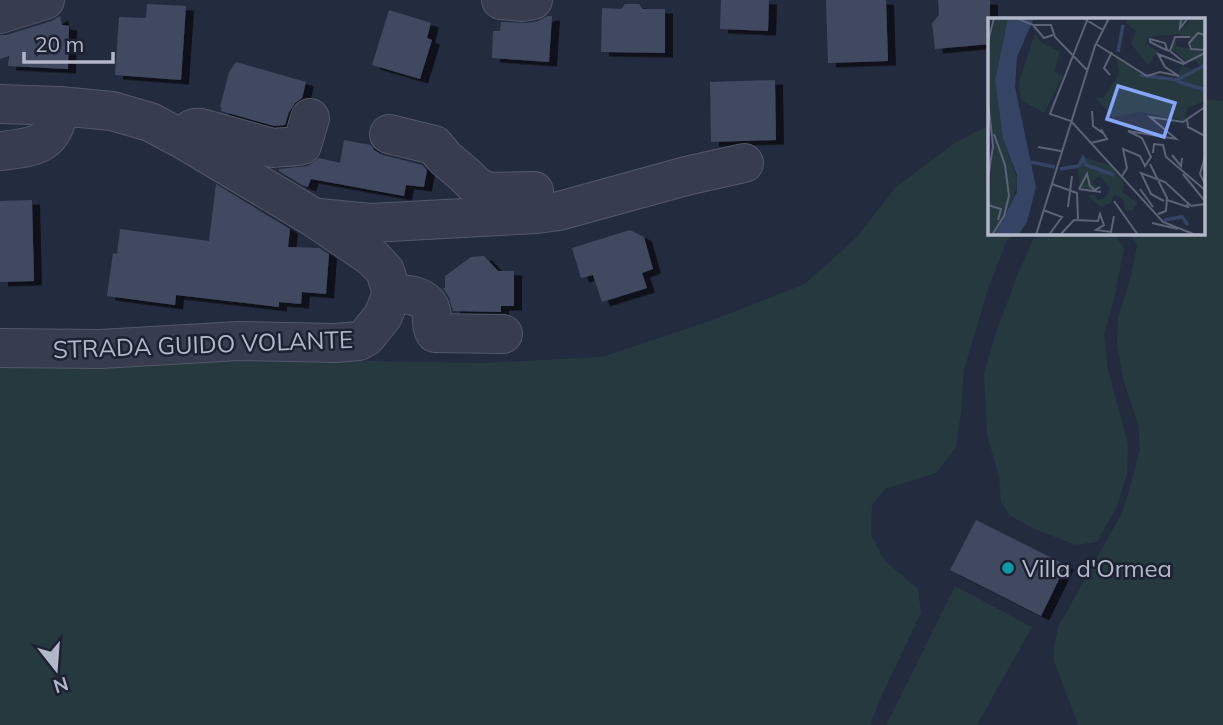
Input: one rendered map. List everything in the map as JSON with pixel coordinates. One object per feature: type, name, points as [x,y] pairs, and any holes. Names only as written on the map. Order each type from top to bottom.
[{"type":"street","points":[[0,14],[45,0]]},
{"type":"street","points":[[501,0],[533,0]]},
{"type":"street","points":[[0,103],[112,111],[149,122],[313,217],[373,258],[386,271],[392,293],[416,296],[426,302],[431,310],[431,327],[435,333],[503,334]]},
{"type":"street","points":[[0,151],[29,148],[44,140],[54,130],[60,106]]},
{"type":"street","points":[[184,140],[193,127],[273,149],[296,147],[302,145],[310,118]]},
{"type":"street","points":[[389,134],[434,145],[476,186],[488,192],[556,193],[559,199],[558,211]]},
{"type":"street","points":[[313,217],[371,223],[558,211],[744,163]]},
{"type":"street","name":"STRADA GUIDO VOLANTE","points":[[0,348],[100,349],[239,341],[359,341],[366,337],[383,316],[392,293]]},
{"type":"shaded area","points":[[1206,99],[1223,101],[1223,725],[1078,725],[1054,661],[1058,627],[1121,515],[1140,448],[1138,425],[1123,379],[1117,345],[1118,317],[1130,280],[1137,245],[1130,234],[1206,234]]},
{"type":"shaded area","points":[[988,126],[988,234],[1015,234],[1007,240],[989,286],[964,370],[956,448],[936,473],[885,489],[872,505],[871,534],[884,560],[918,589],[921,613],[870,725],[0,725],[0,366],[165,357],[481,363],[602,357],[707,322],[805,284],[857,237],[895,188],[956,142]]},
{"type":"shaded area","points":[[1044,234],[1114,234],[1124,248],[1104,335],[1108,369],[1128,444],[1127,474],[1117,506],[1097,542],[1076,545],[1034,529],[1009,515],[1001,502],[999,476],[987,435],[984,374],[994,338],[1033,240]]},
{"type":"shaded area","points":[[955,586],[1032,627],[977,725],[886,725]]},
{"type":"building","points":[[721,0],[769,0],[768,31],[720,29]]},
{"type":"building","points":[[826,0],[886,0],[888,61],[828,63]]},
{"type":"building","points":[[938,0],[990,0],[988,44],[935,49],[932,23],[939,15]]},
{"type":"building","points":[[147,4],[186,6],[181,80],[115,75],[119,17],[146,18]]},
{"type":"building","points":[[625,4],[639,4],[643,9],[665,9],[665,53],[601,52],[602,8],[621,9]]},
{"type":"building","points":[[389,10],[431,23],[427,38],[432,40],[420,79],[372,65]]},
{"type":"building","points":[[60,16],[62,25],[69,26],[68,69],[8,66],[9,56],[0,59],[0,35],[52,21]]},
{"type":"building","points":[[552,16],[549,62],[492,58],[493,31],[500,31],[501,22],[528,23]]},
{"type":"building","points":[[236,62],[306,82],[302,98],[289,112],[285,125],[274,126],[221,111],[229,72]]},
{"type":"building","points":[[775,80],[776,140],[711,142],[710,82]]},
{"type":"building","points":[[344,140],[371,145],[383,155],[422,165],[427,170],[424,187],[406,185],[404,196],[311,179],[308,187],[279,171],[308,166],[319,158],[340,163]]},
{"type":"building","points":[[216,184],[290,229],[288,247],[319,248],[329,254],[326,294],[302,292],[301,304],[279,302],[279,307],[176,295],[175,305],[107,296],[113,253],[117,254],[120,229],[209,241]]},
{"type":"building","points":[[32,200],[34,281],[0,282],[0,201]]},
{"type":"building","points":[[630,230],[644,237],[653,269],[642,273],[647,288],[602,302],[593,275],[581,278],[572,248]]},
{"type":"building","points":[[484,256],[498,271],[514,271],[514,306],[501,306],[501,312],[453,311],[443,288],[445,276],[471,257]]},
{"type":"building","name":"Villa d'Ormea","points":[[976,520],[1066,565],[1041,616],[950,570]]},
{"type":"place","name":"Villa d'Ormea","points":[[1008,568]]}]
